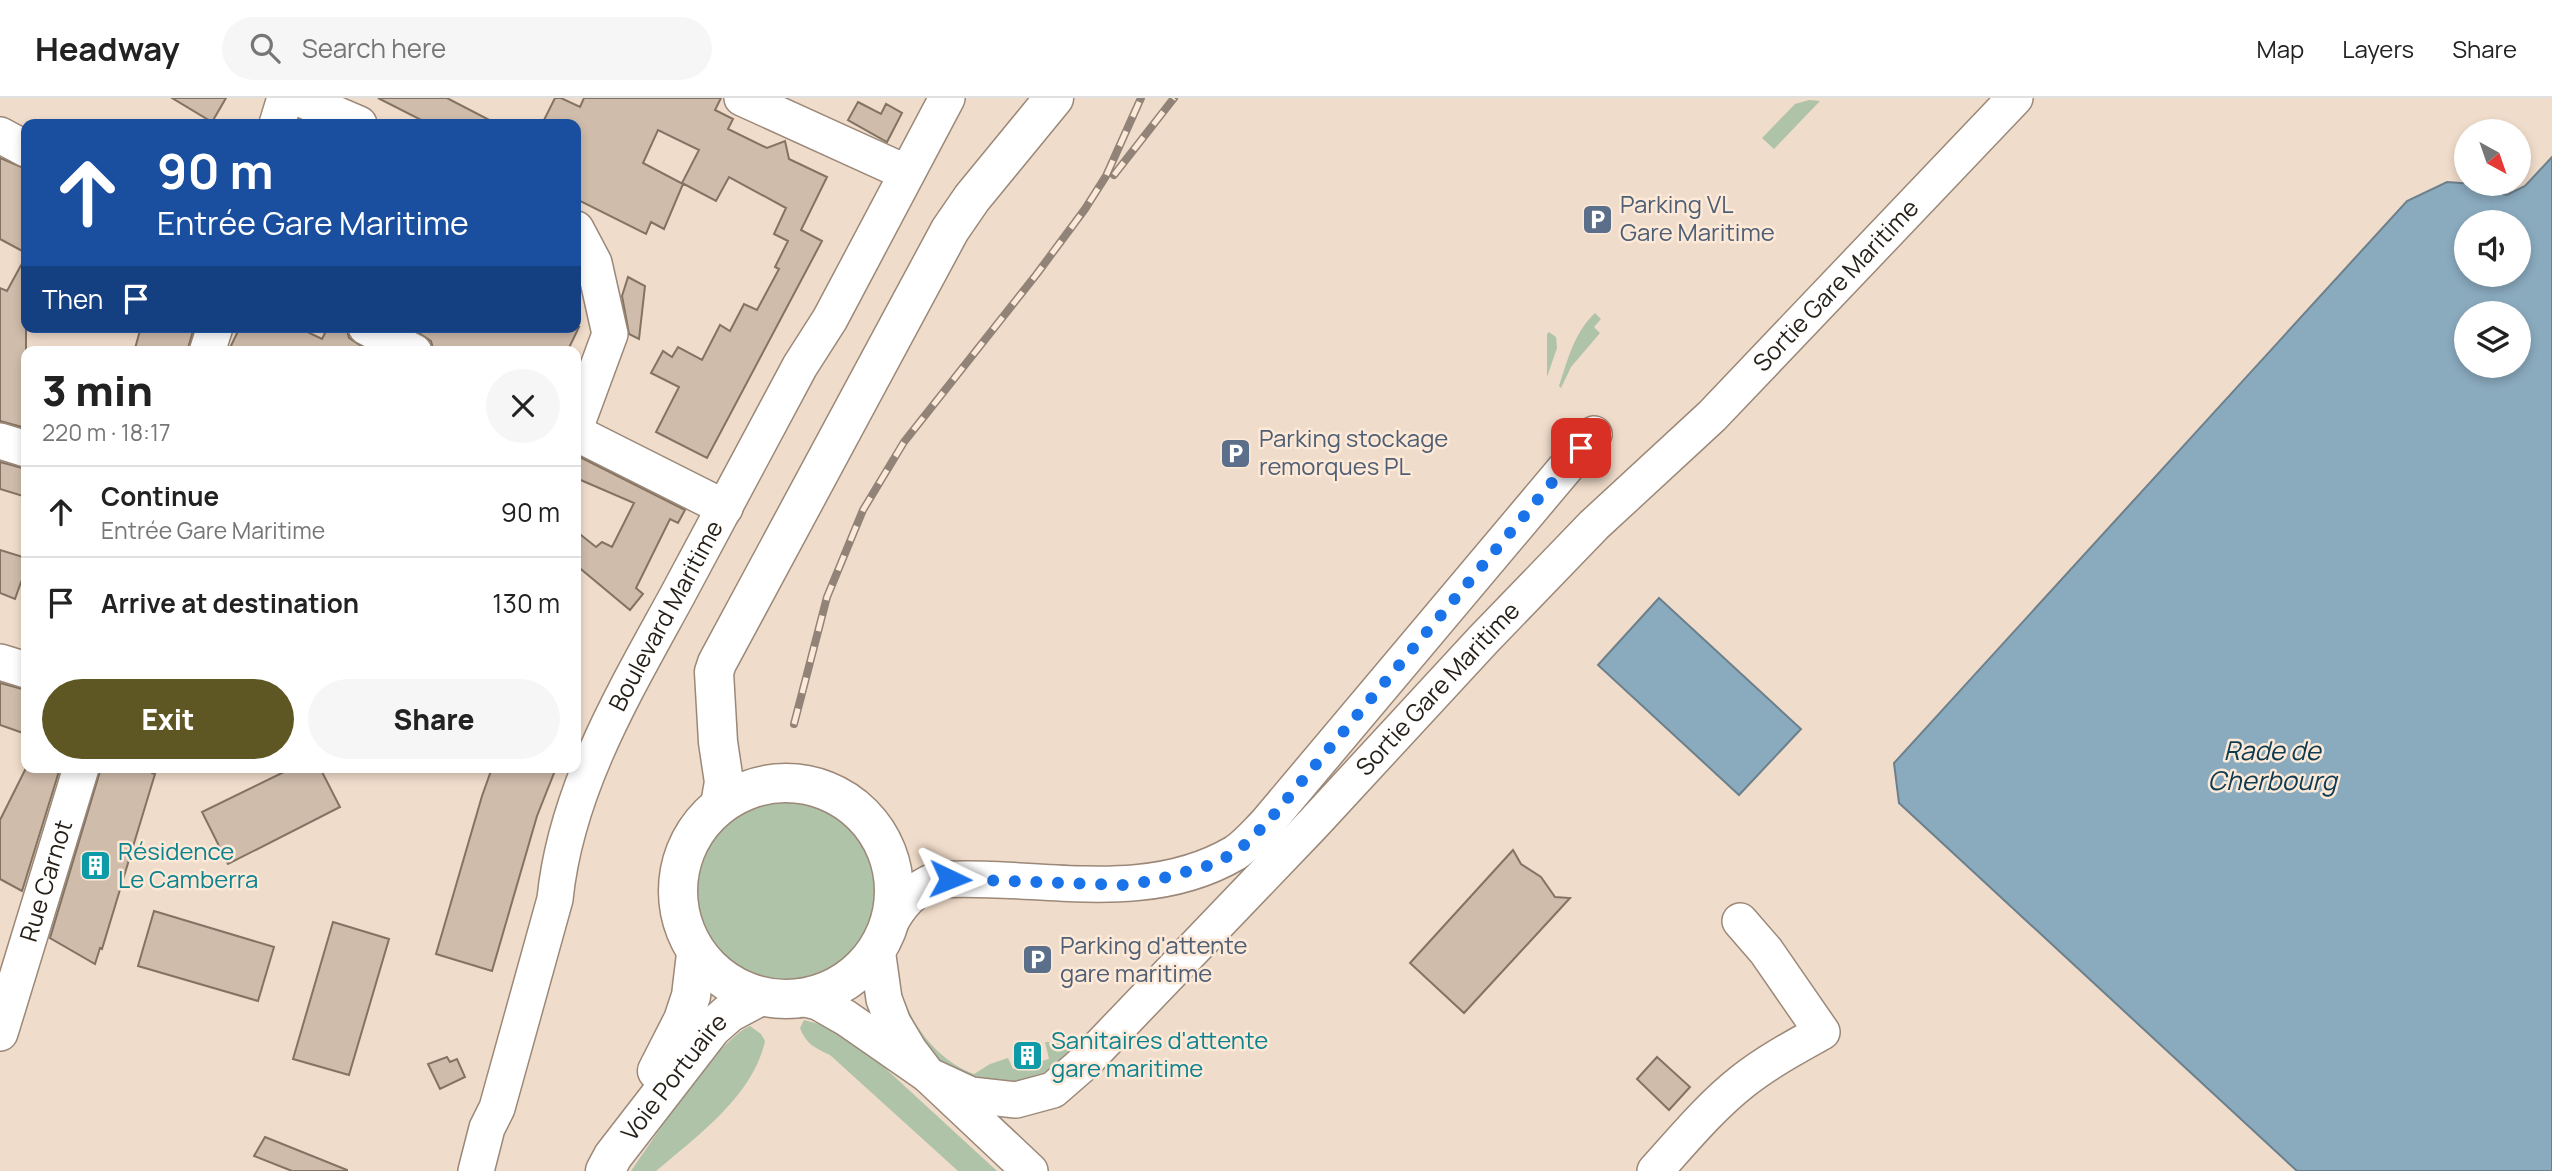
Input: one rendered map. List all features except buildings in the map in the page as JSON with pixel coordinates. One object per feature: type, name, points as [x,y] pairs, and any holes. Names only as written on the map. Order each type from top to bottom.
[{"type":"main road","points":[[720,805],[724,782],[718,742],[714,673],[717,663],[950,230],[972,198],[1054,98]]},
{"type":"main road","points":[[717,699],[726,734],[732,744],[758,775],[772,784]]},
{"type":"main road","points":[[787,782],[815,786],[841,797],[867,817],[887,851],[893,872],[893,900],[883,938],[862,967],[844,982],[823,993],[786,1000],[759,997],[735,988],[714,973],[696,954],[684,930],[677,905],[677,879],[683,853],[695,830],[734,795],[758,785],[772,784],[787,782]]},
{"type":"main road","points":[[609,1164],[684,1020],[691,996],[696,954]]},
{"type":"main road","name":"Voie Portuaire","points":[[609,1164],[712,1028],[729,1013],[759,997]]},
{"type":"street","points":[[279,119],[285,98]]},
{"type":"street","points":[[298,98],[347,119]]},
{"type":"street","points":[[742,98],[907,173]]},
{"type":"street","name":"Boulevard Maritime","points":[[476,1171],[488,1128],[497,1108],[555,899],[558,872],[577,801],[592,760],[632,678],[800,366],[830,319],[947,98]]},
{"type":"street","name":"Sortie Gare Maritime","points":[[883,938],[884,999],[893,1023],[928,1075],[971,1095],[1016,1100],[1053,1090],[1069,1078],[1322,814],[1594,525],[1712,416],[2015,98]]},
{"type":"street","points":[[0,135],[21,146]]},
{"type":"street","points":[[581,238],[594,263],[610,334],[581,412]]},
{"type":"street","points":[[378,333],[402,346]]},
{"type":"street","points":[[883,938],[897,909],[923,885],[936,880],[1123,885],[1152,881],[1207,866],[1237,852],[1266,824],[1594,434]]},
{"type":"street","points":[[581,436],[724,508]]},
{"type":"street","points":[[0,441],[21,447]]},
{"type":"street","points":[[0,662],[21,668]]},
{"type":"street","name":"Rue Carnot","points":[[0,1033],[79,773]]},
{"type":"street","points":[[1655,1171],[1709,1112],[1744,1081],[1788,1050],[1822,1032],[1766,951],[1740,921]]},
{"type":"street","points":[[801,998],[818,1002],[846,1018],[928,1075],[1030,1171]]},
{"type":"green space","points":[[1809,100],[1820,101],[1774,149],[1762,138],[1795,104]]},
{"type":"green space","points":[[1595,313],[1601,319],[1594,327],[1600,333],[1571,367],[1561,388],[1559,386],[1572,347]]},
{"type":"green space","points":[[1549,332],[1556,337],[1557,348],[1547,377],[1547,334]]},
{"type":"green space","points":[[786,797],[821,804],[837,812],[850,824],[862,837],[870,853],[877,888],[870,923],[862,939],[850,952],[837,964],[821,972],[786,979],[751,972],[735,964],[722,952],[710,939],[702,923],[695,888],[702,853],[710,837],[722,824],[735,812],[751,804]]},
{"type":"green space","points":[[904,929],[896,962],[903,997],[910,1014],[931,1044],[958,1067],[974,1074],[990,1064],[1008,1058],[1013,1069],[1049,1059],[1045,1042],[1072,1043],[1088,1049],[1040,1081],[986,1086],[935,1060],[899,1001],[892,964],[895,947]]},
{"type":"green space","points":[[804,1020],[833,1028],[860,1045],[997,1171],[958,1171],[830,1055],[808,1042],[800,1028]]},
{"type":"green space","points":[[750,1026],[761,1034],[765,1041],[759,1061],[736,1097],[705,1129],[656,1171],[631,1171],[721,1049]]},
{"type":"water","name":"Rade de Cherbourg","points":[[2552,157],[2552,1171],[2297,1171],[1899,803],[1894,763],[2407,201],[2447,182],[2454,183],[2454,196],[2531,196],[2531,180]]},
{"type":"water","points":[[1659,598],[1801,729],[1739,795],[1598,665]]},
{"type":"railway","points":[[794,724],[827,597],[863,510],[904,442],[1085,209],[1106,176],[1141,98]]},
{"type":"railway","points":[[1114,175],[1174,98]]},
{"type":"place","name":"Parking VL Gare Maritime","points":[[1597,219]]},
{"type":"place","name":"Parking stockage remorques PL","points":[[1236,453]]},
{"type":"place","name":"Résidence Le Camberra","points":[[95,866]]},
{"type":"place","name":"Parking d'attente gare maritime","points":[[1037,960]]},
{"type":"place","name":"Sanitaires d'attente gare maritime","points":[[1028,1055]]},
{"type":"route","points":[[950,879],[1123,885],[1181,875],[1237,852],[1266,824],[1581,448]]}]
